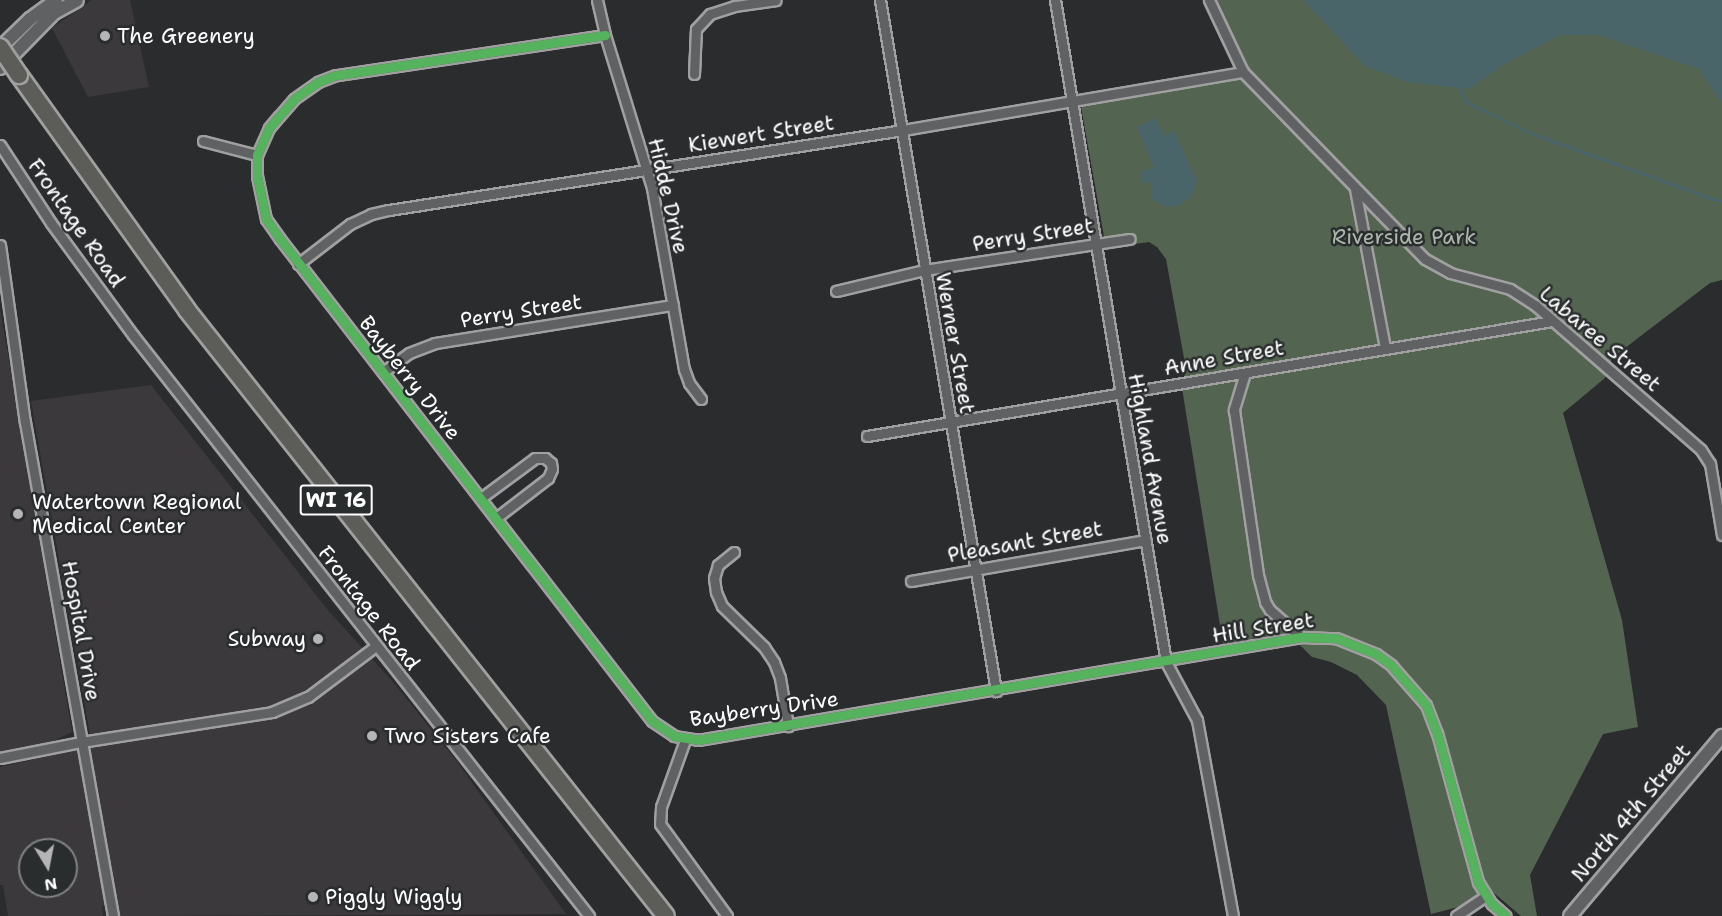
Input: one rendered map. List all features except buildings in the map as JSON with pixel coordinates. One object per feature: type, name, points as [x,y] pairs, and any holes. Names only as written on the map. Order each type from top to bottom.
[{"type":"highway","name":"WI 16","points":[[0,47],[187,310],[666,916]]},
{"type":"street","points":[[0,47],[30,19],[56,0]]},
{"type":"street","points":[[0,68],[54,13],[77,0]]},
{"type":"street","name":"Hidde Drive","points":[[597,0],[604,35],[648,170],[684,369],[689,383],[701,399]]},
{"type":"street","points":[[694,74],[696,29],[710,14],[735,6],[776,0]]},
{"type":"street","name":"Werner Street","points":[[880,0],[996,691]]},
{"type":"street","name":"Highland Avenue","points":[[1055,0],[1166,662],[1197,720],[1233,916]]},
{"type":"street","points":[[1209,0],[1243,72],[1355,189],[1362,202],[1385,348]]},
{"type":"street","name":"Bayberry Drive","points":[[604,35],[336,75],[318,82],[294,99],[269,129],[257,155],[257,176],[266,219],[298,264],[652,721],[685,740],[788,726],[892,708]]},
{"type":"street","name":"Kiewert Street","points":[[298,264],[350,224],[371,214],[903,130],[1243,72]]},
{"type":"street","points":[[203,141],[257,155]]},
{"type":"street","name":"Frontage Road","points":[[0,145],[51,223],[134,335],[589,916]]},
{"type":"street","name":"Labaree Street","points":[[1362,202],[1432,264],[1450,273],[1510,290],[1535,305],[1701,450],[1710,464],[1722,535]]},
{"type":"street","name":"Perry Street","points":[[836,291],[924,270],[1130,239]]},
{"type":"street","name":"Hospital Drive","points":[[0,245],[25,422],[113,916]]},
{"type":"street","name":"Perry Street","points":[[383,372],[409,353],[435,343],[673,305]]},
{"type":"street","name":"Anne Street","points":[[867,436],[1552,321]]},
{"type":"street","points":[[1245,373],[1234,410],[1258,574],[1265,602],[1270,610],[1301,637]]},
{"type":"street","points":[[481,498],[535,458],[545,458],[551,463],[552,469],[548,478],[496,518]]},
{"type":"street","name":"Pleasant Street","points":[[911,581],[974,568],[1145,540]]},
{"type":"street","points":[[734,552],[718,565],[714,578],[716,592],[722,606],[764,647],[774,662],[780,678],[788,726]]},
{"type":"street","name":"Hill Street","points":[[892,708],[1301,637],[1336,638],[1376,654],[1403,676],[1419,695],[1437,733],[1473,867],[1486,896],[1506,916]]},
{"type":"street","points":[[0,758],[81,742],[272,712],[292,706],[308,697],[376,646]]},
{"type":"street","name":"North 4th Street","points":[[1570,916],[1722,736]]},
{"type":"street","points":[[685,740],[661,807],[660,824],[727,916]]},
{"type":"street","points":[[1456,916],[1486,896]]},
{"type":"shaded area","points":[[92,0],[130,0],[149,87],[88,97],[52,28]]},
{"type":"shaded area","name":"Watertown Regional Medical Center","points":[[0,308],[72,732],[51,742],[0,753]]},
{"type":"shaded area","points":[[151,385],[327,609],[392,681],[455,759],[566,914],[119,916],[117,904],[102,906],[103,916],[8,916],[3,885],[0,885],[0,767],[92,746],[31,401]]},
{"type":"green space","name":"Riverside Park","points":[[1217,0],[1722,0],[1722,280],[1710,283],[1612,358],[1605,378],[1563,413],[1622,620],[1638,727],[1603,734],[1530,875],[1537,916],[1521,916],[1487,887],[1466,905],[1431,914],[1386,705],[1357,675],[1331,662],[1312,657],[1296,641],[1273,635],[1223,644],[1182,388],[1186,369],[1166,259],[1157,247],[1149,242],[1106,248],[1080,101],[1232,74],[1245,61],[1236,49]]},
{"type":"water","points":[[1303,0],[1722,0],[1722,104],[1699,69],[1599,35],[1560,35],[1503,65],[1469,89],[1407,82],[1365,66]]},
{"type":"water","points":[[1156,118],[1164,136],[1174,131],[1197,181],[1191,197],[1178,206],[1166,207],[1155,201],[1152,198],[1152,182],[1142,183],[1141,171],[1154,168],[1137,127]]},
{"type":"waterway","points":[[1458,85],[1466,102],[1533,134],[1722,202]]},
{"type":"cycle path","points":[[605,35],[336,75],[318,82],[294,99],[269,128],[257,155],[257,176],[266,219],[280,239],[652,721],[674,736],[698,740],[1301,637],[1336,638],[1376,654],[1391,665],[1426,705],[1437,733],[1478,882],[1492,904],[1506,916]]},
{"type":"place","name":"The Greenery","points":[[105,36]]},
{"type":"place","name":"Watertown Regional Medical Center","points":[[18,514]]},
{"type":"place","name":"Subway","points":[[318,639]]},
{"type":"place","name":"Two Sisters Cafe","points":[[372,736]]},
{"type":"place","name":"Piggly Wiggly","points":[[313,897]]}]
